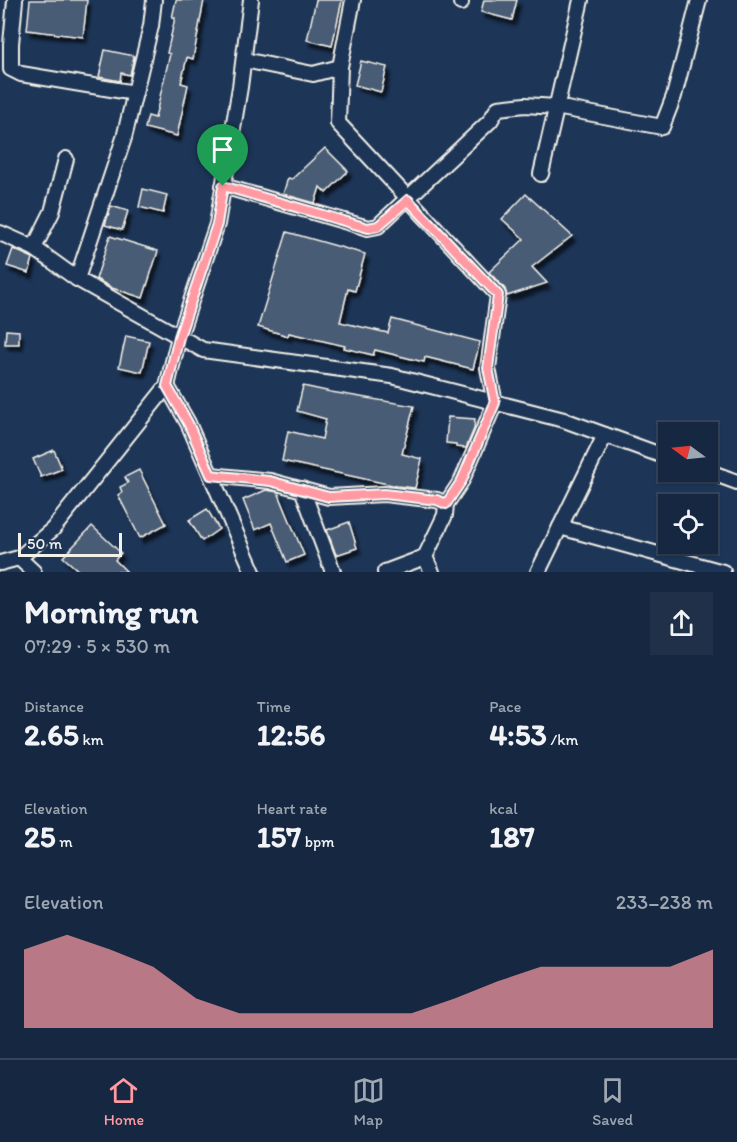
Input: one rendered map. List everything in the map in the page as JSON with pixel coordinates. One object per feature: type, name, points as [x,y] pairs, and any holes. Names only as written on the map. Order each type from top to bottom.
[{"type":"street","points":[[15,0],[6,27],[11,69],[21,74],[135,93]]},
{"type":"street","points":[[77,279],[124,138],[151,26],[154,0]]},
{"type":"street","points":[[0,563],[20,558],[53,529],[167,386],[179,337],[217,224],[244,60],[251,0]]},
{"type":"street","points":[[353,0],[340,67],[338,123],[498,295],[488,368],[494,402],[462,480],[446,504],[446,515],[425,557],[385,572]]},
{"type":"street","points":[[540,174],[581,0]]},
{"type":"street","points":[[223,186],[368,228],[378,226],[408,200],[490,121],[498,108],[525,105],[556,107],[662,127],[674,96],[699,0]]},
{"type":"street","points":[[244,60],[313,74],[340,67]]},
{"type":"street","points":[[34,248],[52,212],[66,159]]},
{"type":"street","points":[[0,232],[34,248],[77,279],[203,351],[392,376],[564,420],[658,454]]},
{"type":"street","points":[[167,386],[188,423],[253,572]]},
{"type":"street","points":[[538,572],[605,435]]},
{"type":"street","points":[[211,475],[270,481],[329,497],[384,494],[437,500],[446,504]]},
{"type":"street","points":[[718,475],[737,482]]},
{"type":"street","points":[[302,489],[333,572]]},
{"type":"street","points":[[560,527],[723,572]]},
{"type":"street","points":[[425,557],[432,572]]},
{"type":"street","points":[[20,558],[34,572]]},
{"type":"building","points":[[30,0],[87,0],[83,37],[27,30]]},
{"type":"building","points":[[176,0],[204,0],[193,59],[187,57],[181,83],[188,85],[177,136],[145,128],[148,116],[155,118],[170,54],[167,53],[175,18],[172,18]]},
{"type":"building","points":[[316,0],[342,0],[332,46],[307,40]]},
{"type":"building","points":[[484,0],[517,0],[512,20],[481,12]]},
{"type":"building","points":[[105,50],[134,56],[130,75],[121,73],[120,81],[99,77]]},
{"type":"building","points":[[361,61],[387,67],[381,92],[355,85]]},
{"type":"building","points":[[325,148],[348,171],[326,193],[320,187],[315,203],[283,194],[288,178],[292,179]]},
{"type":"building","points":[[143,189],[167,195],[163,213],[139,207]]},
{"type":"building","points":[[526,194],[572,236],[532,267],[547,283],[507,296],[505,289],[489,272],[524,239],[502,219]]},
{"type":"building","points":[[111,206],[128,211],[122,230],[105,225]]},
{"type":"building","points":[[287,232],[365,254],[355,291],[348,289],[340,322],[388,333],[392,319],[480,342],[473,369],[425,357],[424,362],[375,350],[373,355],[344,348],[345,346],[289,333],[288,336],[258,327]]},
{"type":"building","points":[[110,236],[158,251],[143,298],[112,288],[96,279]]},
{"type":"building","points":[[13,249],[33,258],[29,273],[7,266]]},
{"type":"building","points":[[6,330],[19,331],[19,344],[5,344]]},
{"type":"building","points":[[126,336],[149,341],[142,372],[119,367]]},
{"type":"building","points":[[303,386],[414,406],[402,454],[422,459],[415,488],[282,461],[288,431],[322,439],[326,419],[297,411]]},
{"type":"building","points":[[448,417],[475,419],[474,429],[466,448],[446,443]]},
{"type":"building","points":[[54,450],[62,469],[41,477],[33,459]]},
{"type":"building","points":[[139,470],[166,524],[140,538],[118,495],[122,492],[120,487],[128,483],[125,477]]},
{"type":"building","points":[[266,490],[278,492],[304,555],[287,562],[271,523],[255,530],[243,500]]},
{"type":"building","points":[[207,509],[219,529],[202,541],[189,520]]},
{"type":"building","points":[[349,522],[357,548],[336,555],[327,530]]},
{"type":"building","points":[[92,526],[121,553],[115,560],[127,572],[80,572],[63,557]]},
{"type":"route","points":[[223,186],[368,228],[378,226],[408,200],[498,295],[488,368],[495,403],[462,480],[446,504],[437,500],[384,494],[329,497],[270,481],[211,475],[188,423],[167,386],[179,337],[217,224],[223,186]]}]
